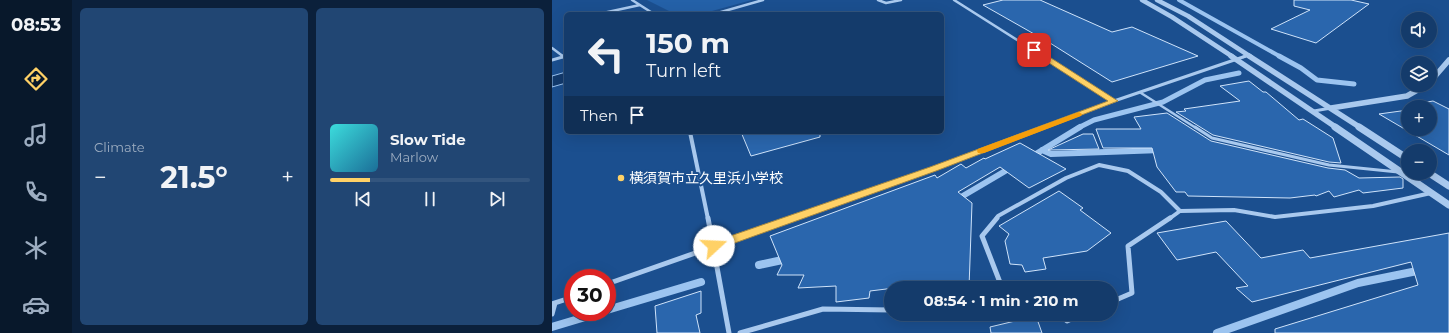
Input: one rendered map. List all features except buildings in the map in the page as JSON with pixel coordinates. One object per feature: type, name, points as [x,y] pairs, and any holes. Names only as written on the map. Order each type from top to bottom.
[{"type":"street","points":[[632,0],[651,12]]},
{"type":"street","points":[[721,12],[763,0]]},
{"type":"street","points":[[878,0],[886,3],[901,0]]},
{"type":"street","points":[[954,0],[1114,101]]},
{"type":"street","points":[[1142,0],[1172,16],[1401,171]]},
{"type":"street","points":[[1157,0],[1188,16],[1332,108],[1401,154]]},
{"type":"street","points":[[608,12],[640,5]]},
{"type":"street","points":[[552,48],[564,55]]},
{"type":"street","points":[[616,281],[933,169],[1114,101],[1141,93],[1248,54]]},
{"type":"street","points":[[552,60],[564,56]]},
{"type":"street","points":[[1437,74],[1449,60]]},
{"type":"street","points":[[1314,111],[1407,96],[1414,92]]},
{"type":"street","points":[[690,134],[714,246],[729,333]]},
{"type":"street","points":[[999,281],[982,236],[998,216],[1066,178],[1099,166],[1128,171],[1161,192],[1180,211]]},
{"type":"street","points":[[1437,178],[1449,186]]},
{"type":"street","points":[[1413,180],[1449,206]]},
{"type":"street","points":[[1118,299],[1132,293],[1128,246],[1180,211],[1234,210],[1275,217],[1374,206],[1431,193]]},
{"type":"street","points":[[552,314],[553,303],[564,300]]},
{"type":"street","points":[[740,333],[823,309],[884,310]]},
{"type":"lane","points":[[1141,93],[1212,138],[1329,165],[1401,172]]},
{"type":"shaded area","points":[[647,0],[752,0],[708,12],[671,12]]},
{"type":"shaded area","points":[[564,73],[564,84],[552,87],[552,76]]},
{"type":"waterway","points":[[1179,0],[1281,57]]},
{"type":"waterway","points":[[1279,56],[1301,68],[1317,80],[1354,84]]},
{"type":"waterway","points":[[1080,127],[1094,120],[1163,102],[1205,80],[1239,73]]},
{"type":"waterway","points":[[1042,150],[1080,127]]},
{"type":"waterway","points":[[1031,157],[1042,150]]},
{"type":"waterway","points":[[1042,150],[1051,154],[1161,150]]},
{"type":"waterway","points":[[956,200],[1012,167]]},
{"type":"waterway","points":[[759,265],[787,259]]},
{"type":"waterway","points":[[1217,333],[1358,283],[1422,270]]},
{"type":"waterway","points":[[616,307],[701,282]]},
{"type":"waterway","points":[[552,327],[572,321]]},
{"type":"slow traffic","points":[[981,151],[1079,114]]},
{"type":"place","name":"横須賀市立久里浜小学校","points":[[621,178]]},
{"type":"route","points":[[714,246],[933,169],[1114,101],[1034,50]]}]
